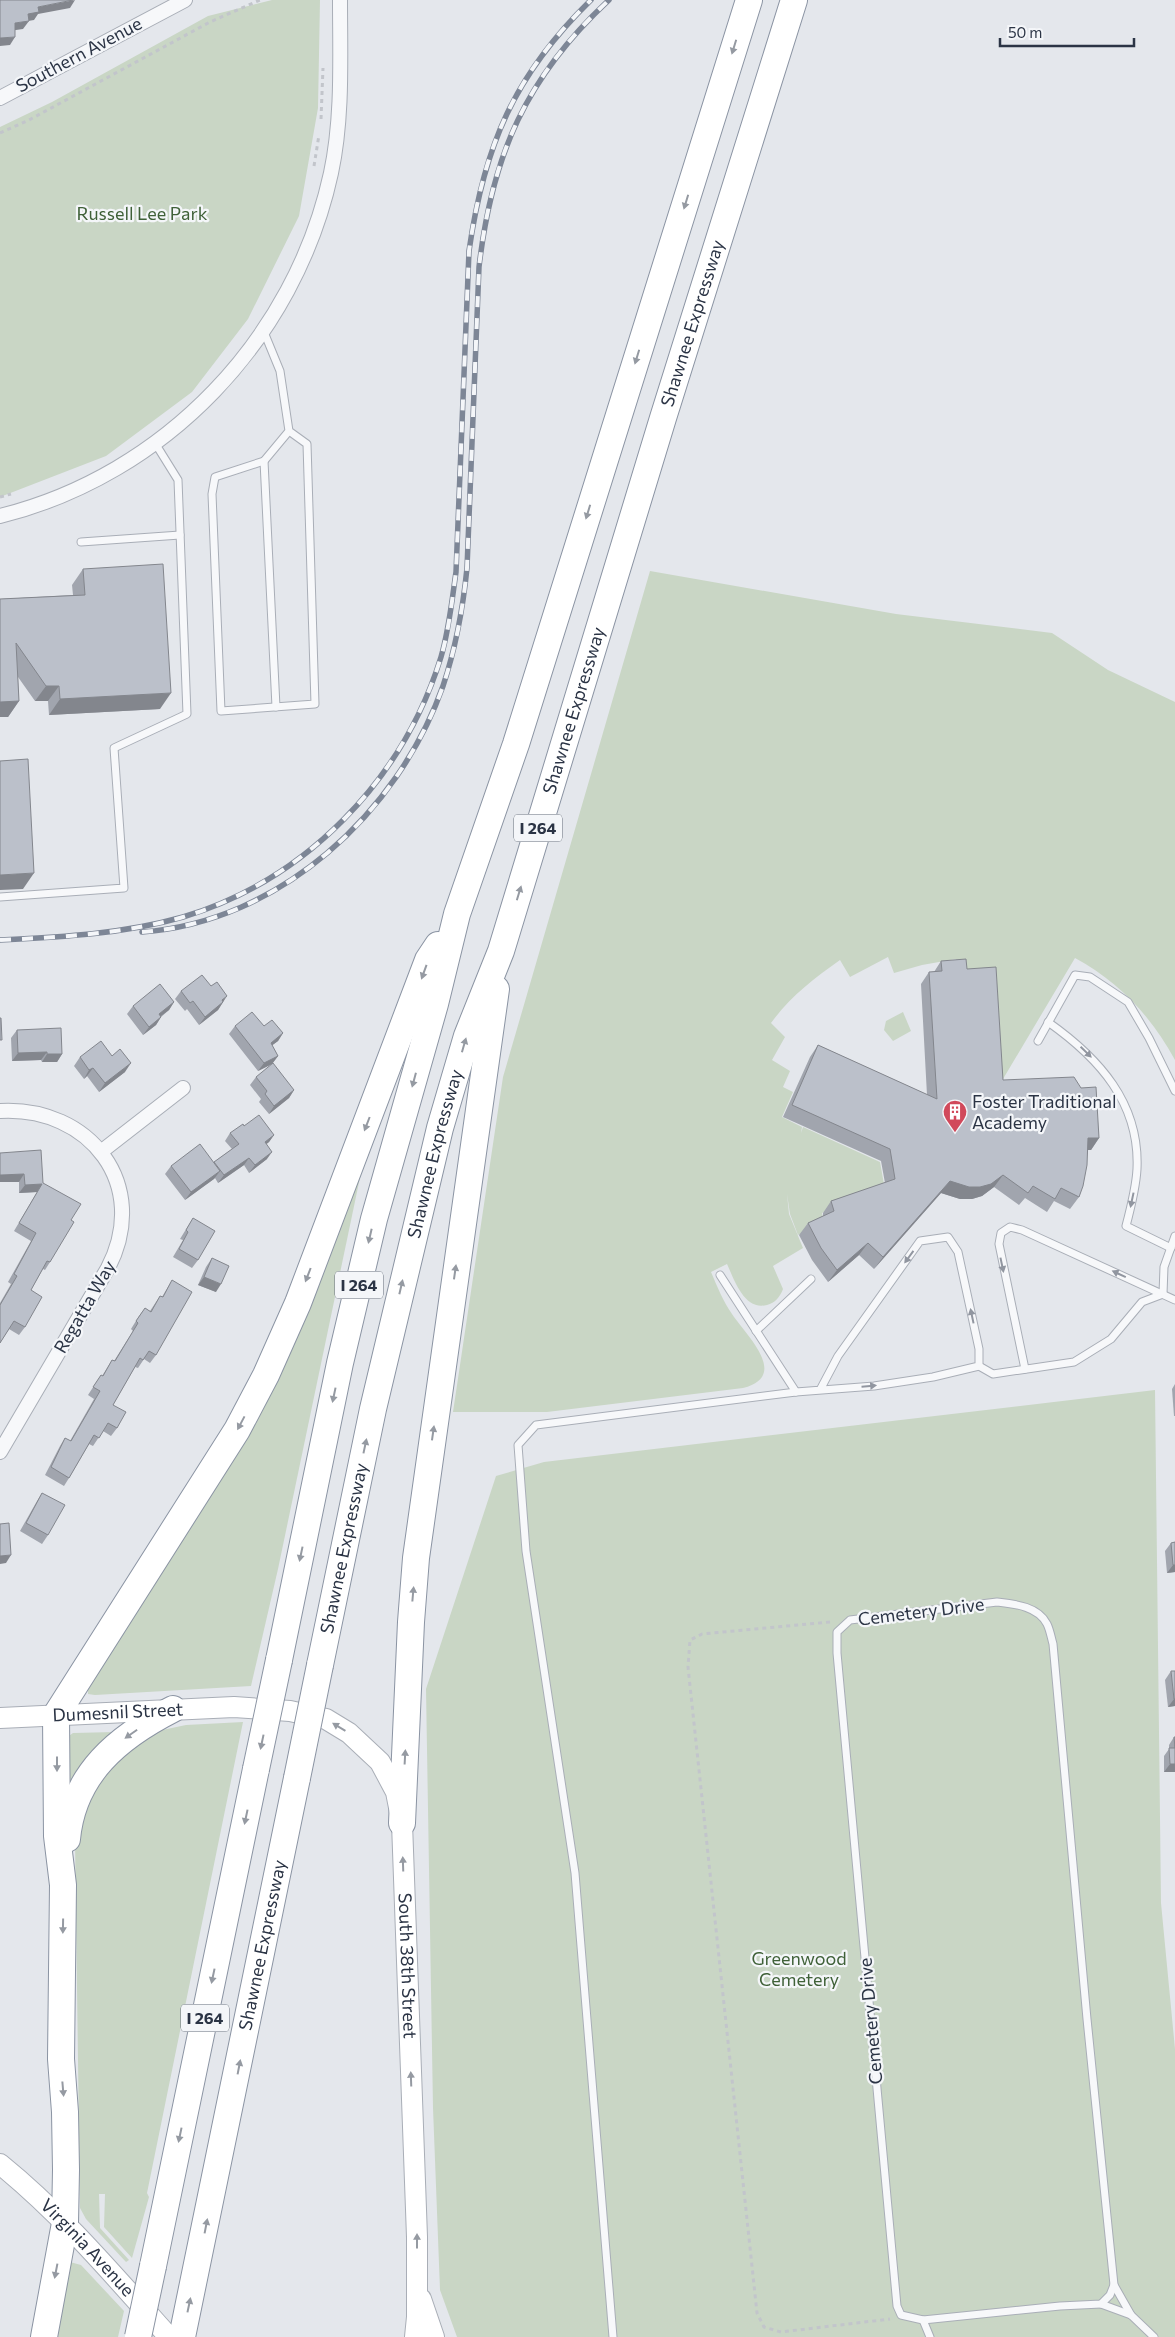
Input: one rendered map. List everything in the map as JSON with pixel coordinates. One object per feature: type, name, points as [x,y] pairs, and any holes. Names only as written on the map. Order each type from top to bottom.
[{"type":"highway","name":"I 264","points":[[138,2337],[340,1363],[372,1229],[435,1004],[457,914],[516,744],[749,0]]},
{"type":"highway","name":"Shawnee Expressway","points":[[182,2337],[373,1409],[440,1128],[467,1036],[501,951],[657,437],[794,0]]},
{"type":"highway","points":[[63,1885],[57,1836],[56,1716],[237,1430],[266,1375],[298,1303],[428,960],[457,914]]},
{"type":"highway","points":[[402,1823],[410,1622],[416,1558],[501,951]]},
{"type":"highway","points":[[44,2337],[65,2223],[65,2122],[61,2058],[63,1885],[68,1832],[78,1793],[96,1765],[110,1751],[148,1722],[173,1709]]},
{"type":"main road","name":"Dumesnil Street","points":[[0,1718],[234,1707]]},
{"type":"main road","name":"South 38th Street","points":[[234,1707],[290,1711],[326,1719],[349,1733],[380,1762],[396,1792],[402,1823],[417,2238],[415,2337]]},
{"type":"main road","name":"Virginia Avenue","points":[[0,2164],[29,2188],[65,2223],[169,2337]]},
{"type":"main road","points":[[417,2290],[434,2337]]},
{"type":"street","name":"Southern Avenue","points":[[0,98],[185,0]]},
{"type":"street","points":[[0,516],[36,507],[94,482],[124,465],[172,431],[222,385],[264,332],[301,266],[313,236],[331,173],[338,126],[340,0]]},
{"type":"street","points":[[0,1111],[23,1111],[46,1115],[69,1126],[102,1151],[183,1088]]},
{"type":"street","name":"Regatta Way","points":[[0,1452],[116,1252],[121,1237],[122,1202],[116,1179],[102,1151]]},
{"type":"lane","points":[[264,332],[280,371],[289,431],[307,444],[315,704],[221,711],[212,494],[215,477],[264,461],[289,431]]},
{"type":"lane","points":[[0,897],[124,888],[114,748],[187,714],[178,480],[155,443]]},
{"type":"lane","points":[[264,461],[276,707]]},
{"type":"lane","points":[[81,542],[180,535]]},
{"type":"lane","points":[[1038,1041],[1075,975],[1090,978],[1128,1002],[1149,1038],[1175,1091]]},
{"type":"lane","points":[[1048,1022],[1074,1041],[1102,1067],[1121,1097],[1133,1133],[1137,1168],[1126,1226],[1171,1248]]},
{"type":"lane","points":[[1024,1369],[998,1244],[1001,1233],[1010,1228],[1022,1230],[1175,1300]]},
{"type":"lane","points":[[1164,1294],[1164,1267],[1175,1236]]},
{"type":"lane","points":[[820,1390],[838,1356],[920,1241],[948,1237],[958,1252],[980,1349],[978,1366]]},
{"type":"lane","points":[[720,1275],[796,1392]]},
{"type":"lane","points":[[756,1331],[811,1279]]},
{"type":"lane","points":[[613,2337],[575,1873],[526,1551],[518,1445],[536,1425],[796,1392],[874,1386],[933,1377],[978,1366],[993,1374],[1074,1362],[1111,1339],[1142,1302],[1164,1294]]},
{"type":"lane","name":"Cemetery Drive","points":[[1130,2315],[1101,2304],[1060,2306],[923,2320],[901,2315],[897,2306],[836,1653],[837,1632],[850,1620],[997,1602],[1018,1605],[1035,1612],[1047,1623],[1053,1644],[1087,2019],[1114,2285],[1130,2315],[1154,2337]]},
{"type":"lane","points":[[1101,2304],[1110,2295],[1114,2285]]},
{"type":"lane","points":[[923,2320],[930,2337]]},
{"type":"path","points":[[0,133],[37,116],[210,22],[260,0]]},
{"type":"path","points":[[320,122],[323,58]]},
{"type":"path","points":[[313,174],[320,131]]},
{"type":"path","points":[[0,497],[16,493]]},
{"type":"path","points":[[850,1620],[702,1634],[690,1640],[688,1667],[757,2313],[764,2327],[781,2332],[911,2317]]},
{"type":"green space","name":"Russell Lee Park","points":[[272,0],[320,0],[318,108],[299,216],[248,319],[192,392],[106,456],[0,497],[0,127],[52,102],[208,16]]},
{"type":"green space","points":[[650,571],[896,614],[1052,633],[1108,670],[1175,702],[1175,1060],[1166,1044],[1132,1001],[1106,978],[1075,958],[1003,1079],[958,970],[956,959],[922,965],[894,973],[888,957],[850,977],[840,960],[802,989],[771,1023],[785,1037],[772,1060],[790,1071],[783,1087],[793,1092],[782,1117],[802,1127],[801,1133],[803,1127],[880,1162],[885,1190],[822,1213],[824,1222],[798,1235],[790,1214],[787,1194],[789,1214],[803,1248],[773,1266],[783,1289],[777,1299],[770,1304],[759,1306],[746,1299],[727,1264],[711,1272],[729,1309],[760,1354],[764,1365],[763,1374],[757,1382],[743,1388],[547,1412],[453,1412],[503,1077]]},
{"type":"green space","points":[[903,1012],[911,1031],[893,1041],[884,1030],[886,1021]]},
{"type":"green space","points":[[362,1168],[278,1569],[251,1686],[88,1694],[88,1690]]},
{"type":"green space","name":"Greenwood Cemetery","points":[[1155,1390],[1161,1903],[1175,2049],[1175,2337],[457,2337],[440,2290],[433,2108],[426,1689],[496,1476],[544,1462]]},
{"type":"green space","points":[[243,1722],[147,2193],[149,2197],[132,2258],[104,2227],[105,2194],[99,2194],[100,2228],[129,2260],[126,2262],[86,2219],[80,2208],[75,1840],[87,1792],[148,1733],[186,1725]]},
{"type":"green space","points":[[115,1732],[64,1798],[66,1738],[73,1733]]},
{"type":"green space","points":[[70,2262],[81,2265],[124,2311],[118,2337],[58,2337],[62,2312],[59,2311]]},
{"type":"building","points":[[0,0],[73,0],[38,7],[39,12],[28,14],[29,21],[15,23],[15,37],[0,38]]},
{"type":"building","points":[[163,564],[171,693],[60,699],[59,686],[46,686],[16,643],[19,701],[0,702],[0,599],[85,595],[83,569]]},
{"type":"building","points":[[28,759],[34,873],[0,875],[0,761]]},
{"type":"building","name":"Foster Traditional Academy","points":[[966,959],[967,969],[996,967],[1003,1080],[1074,1077],[1081,1088],[1096,1087],[1099,1138],[1088,1138],[1087,1165],[1079,1197],[1061,1188],[1055,1199],[1033,1186],[1028,1193],[1003,1175],[991,1184],[980,1187],[969,1187],[950,1181],[883,1257],[868,1243],[837,1270],[821,1248],[808,1223],[834,1211],[831,1201],[895,1179],[890,1149],[792,1105],[818,1045],[937,1099],[929,972],[942,971],[941,961]]},
{"type":"building","points":[[202,975],[211,986],[217,982],[227,996],[222,1000],[223,1002],[205,1017],[193,1001],[190,1003],[181,991]]},
{"type":"building","points":[[160,984],[174,1002],[159,1014],[161,1017],[149,1027],[133,1006]]},
{"type":"building","points":[[252,1012],[264,1026],[272,1020],[283,1033],[271,1043],[278,1056],[264,1063],[235,1026]]},
{"type":"building","points":[[1,1018],[2,1040],[0,1040]]},
{"type":"building","points":[[61,1028],[62,1054],[47,1054],[47,1052],[18,1053],[17,1030]]},
{"type":"building","points":[[101,1041],[112,1056],[120,1049],[131,1063],[105,1083],[93,1068],[89,1070],[80,1057]]},
{"type":"building","points":[[273,1063],[294,1090],[274,1106],[265,1094],[267,1091],[256,1077]]},
{"type":"building","points":[[259,1115],[274,1135],[265,1142],[272,1152],[255,1165],[249,1158],[224,1175],[214,1162],[239,1144],[230,1133]]},
{"type":"building","points":[[200,1144],[220,1171],[191,1192],[171,1166]]},
{"type":"building","points":[[41,1150],[43,1183],[81,1204],[71,1220],[74,1222],[50,1262],[47,1261],[31,1290],[42,1297],[25,1327],[14,1321],[0,1343],[0,1305],[17,1276],[14,1274],[36,1233],[19,1223],[42,1184],[25,1185],[24,1174],[0,1175],[0,1153]]},
{"type":"building","points":[[193,1218],[215,1231],[198,1260],[179,1249]]},
{"type":"building","points":[[212,1258],[229,1266],[221,1284],[204,1277]]},
{"type":"building","points":[[172,1280],[192,1292],[156,1355],[149,1351],[143,1360],[140,1358],[113,1405],[126,1412],[117,1428],[108,1423],[99,1438],[94,1435],[69,1478],[51,1467],[65,1438],[71,1441],[100,1391],[93,1387],[101,1375],[103,1376],[112,1360],[115,1361],[138,1323],[136,1321],[145,1308],[151,1312],[160,1296],[163,1297]]},
{"type":"building","points":[[42,1493],[65,1505],[48,1535],[26,1523]]},
{"type":"building","points":[[9,1523],[11,1555],[0,1556],[0,1524]]},
{"type":"building","points":[[1175,1542],[1175,1565],[1173,1565],[1171,1543]]},
{"type":"building","points":[[1171,1671],[1175,1671],[1175,1699],[1174,1699]]},
{"type":"building","points":[[1169,1748],[1175,1748],[1175,1764],[1170,1764]]},
{"type":"railway","points":[[0,940],[69,936],[138,927],[183,917],[228,900],[270,878],[309,851],[344,819],[375,784],[402,744],[424,702],[441,657],[452,604],[456,572],[469,251],[475,213],[494,145],[507,114],[542,56],[564,28],[591,0]]},
{"type":"railway","points":[[142,932],[193,924],[241,907],[286,883],[327,853],[364,817],[396,777],[423,733],[443,686],[452,657],[461,613],[467,568],[479,267],[493,189],[504,154],[518,120],[535,89],[556,58],[580,29],[609,0]]},
{"type":"place","name":"Foster Traditional Academy","points":[[955,1133]]}]
